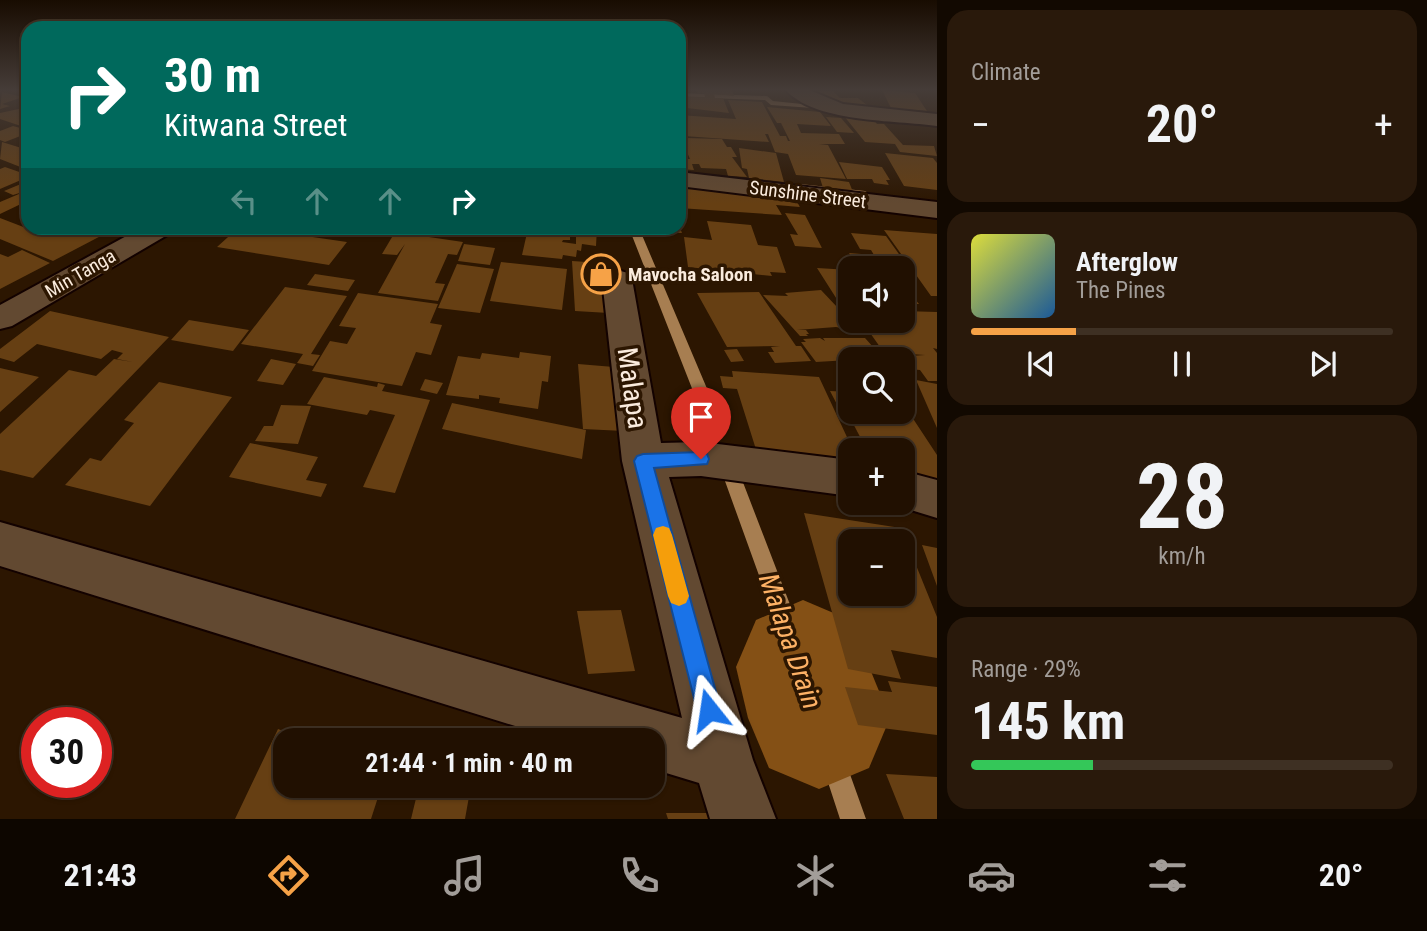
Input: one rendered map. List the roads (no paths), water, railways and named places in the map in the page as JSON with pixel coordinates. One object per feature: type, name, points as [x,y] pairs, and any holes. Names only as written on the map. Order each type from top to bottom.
[{"type":"street","name":"Sunshine Street","points":[[686,180],[836,196],[937,211]]},
{"type":"street","name":"Min Tanga","points":[[0,319],[148,235]]},
{"type":"street","name":"Malapa","points":[[617,279],[643,461],[722,760],[743,819]]},
{"type":"street","points":[[643,461],[701,459],[838,476]]},
{"type":"street","points":[[915,493],[937,499]]},
{"type":"street","points":[[0,544],[722,760]]},
{"type":"waterway","points":[[800,187],[865,194]]},
{"type":"waterway","name":"Malapa Drain","points":[[637,235],[714,424]]},
{"type":"waterway","name":"Malapa Drain","points":[[735,465],[730,470],[803,667]]},
{"type":"waterway","name":"Malapa Drain","points":[[803,667],[819,718]]},
{"type":"waterway","name":"Malapa Drain","points":[[819,718],[853,819]]},
{"type":"place","name":"Mavocha Saloon","points":[[601,274]]}]
